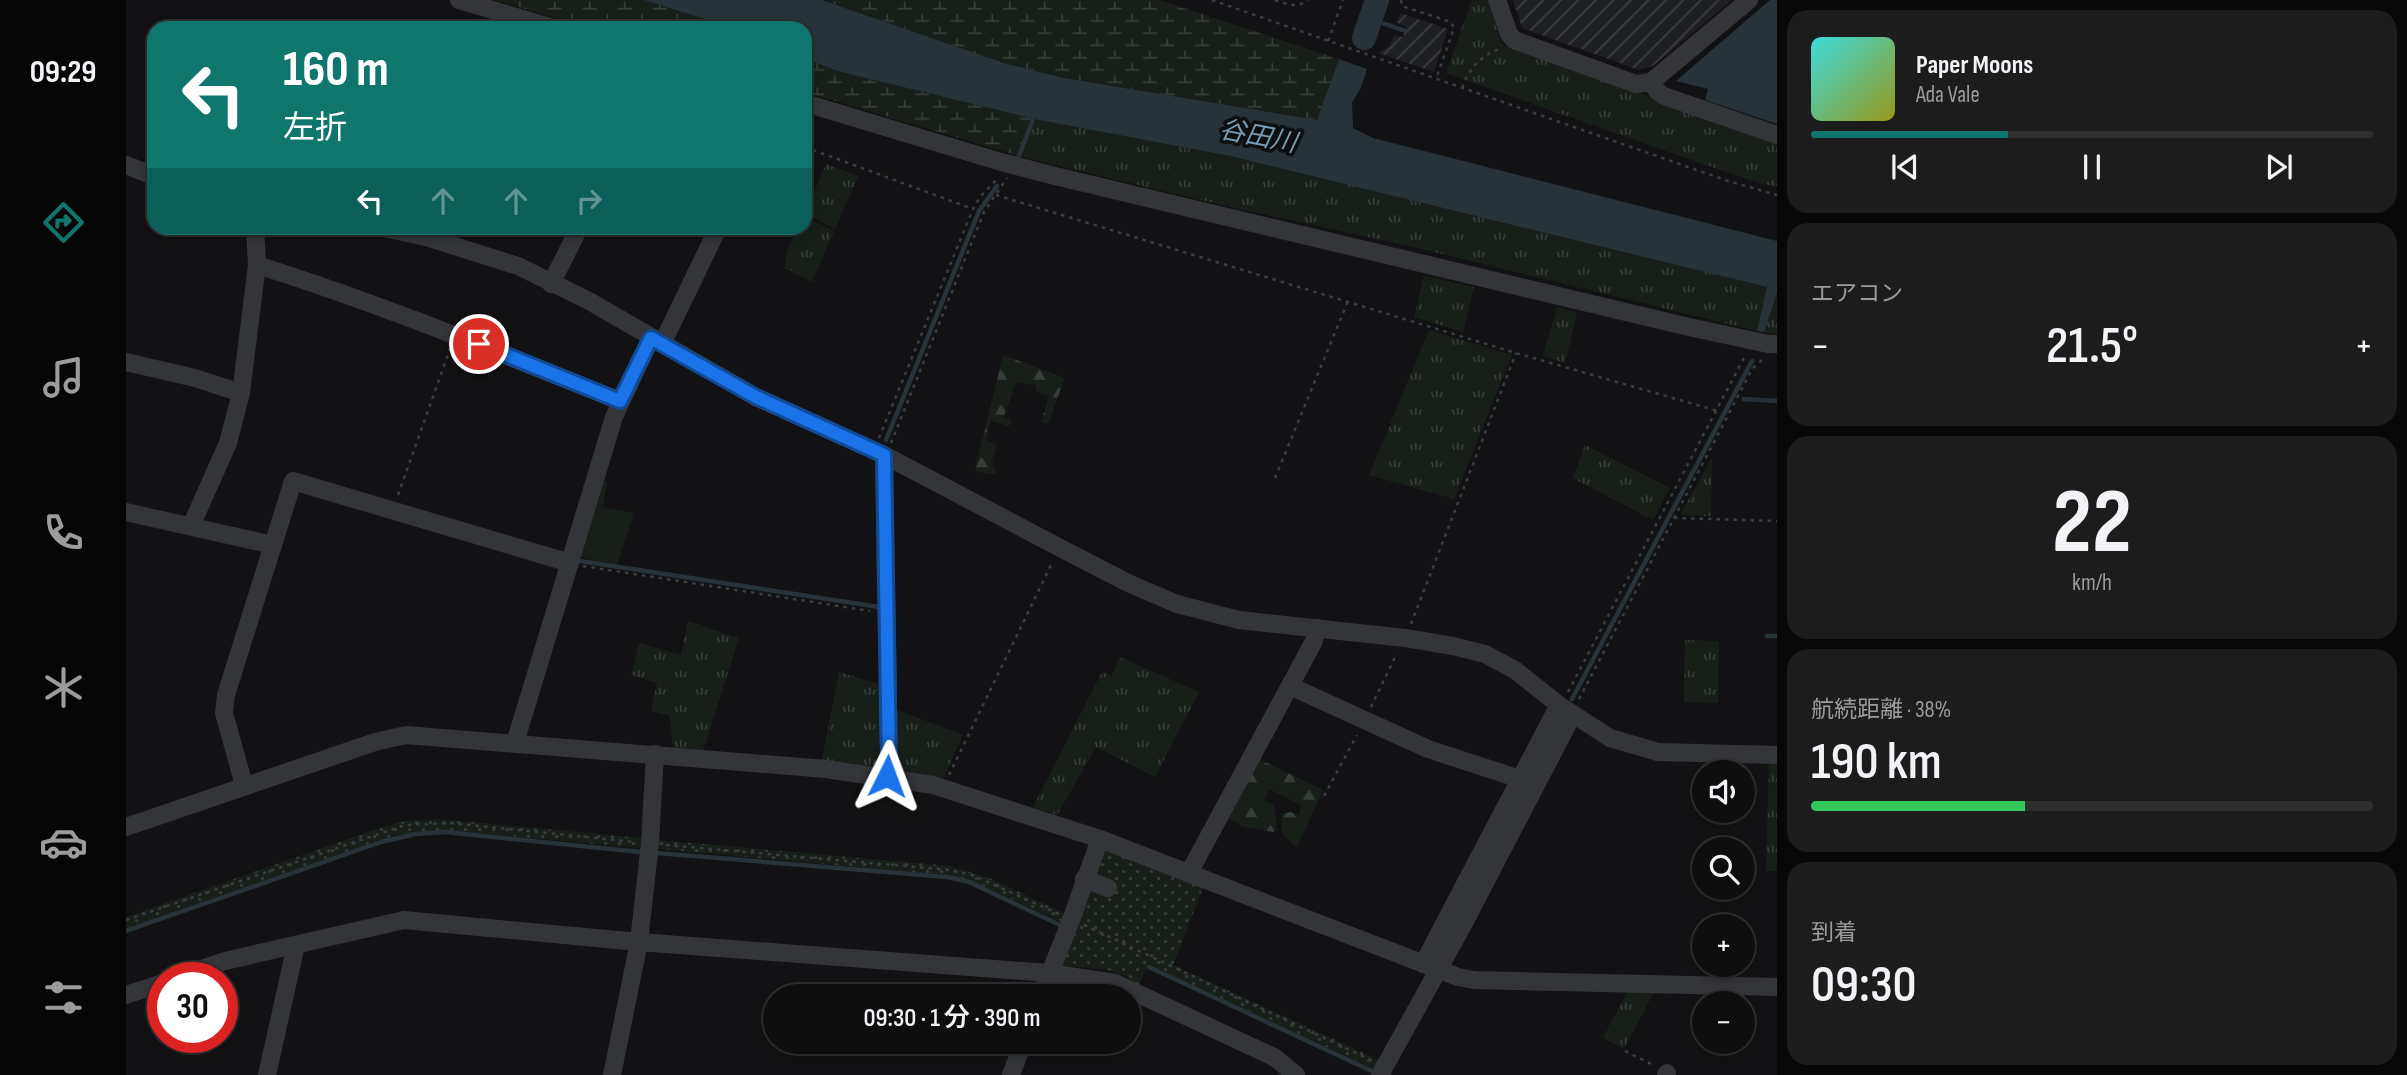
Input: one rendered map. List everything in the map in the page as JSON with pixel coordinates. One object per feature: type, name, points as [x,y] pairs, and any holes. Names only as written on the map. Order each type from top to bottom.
[{"type":"street","points":[[459,0],[530,21]]},
{"type":"street","points":[[1497,0],[1509,34],[1514,40],[1636,84],[1651,82],[1749,0]]},
{"type":"street","points":[[1651,82],[1664,96],[1777,135]]},
{"type":"street","points":[[812,105],[1001,162],[1768,344],[1771,351]]},
{"type":"street","points":[[126,165],[147,173]]},
{"type":"street","points":[[191,526],[228,443],[241,393],[257,265],[256,235]]},
{"type":"street","points":[[417,235],[519,266],[589,301],[756,397],[884,447],[1059,547],[1128,583],[1177,604],[1239,620],[1405,638],[1485,654],[1515,670],[1610,738],[1658,752],[1777,755]]},
{"type":"street","points":[[551,284],[576,235]]},
{"type":"street","points":[[515,743],[620,401],[657,341],[714,235]]},
{"type":"street","points":[[257,265],[325,286],[620,401]]},
{"type":"street","points":[[126,362],[241,393]]},
{"type":"street","points":[[884,447],[889,764],[887,776]]},
{"type":"street","points":[[244,785],[224,713],[226,695],[293,481],[570,564]]},
{"type":"street","points":[[126,512],[273,545]]},
{"type":"street","points":[[1189,873],[1314,641],[1317,628]]},
{"type":"street","points":[[1290,686],[1428,749],[1520,779]]},
{"type":"street","points":[[1380,1069],[1520,779],[1568,706]]},
{"type":"street","points":[[1430,967],[1568,706]]},
{"type":"street","points":[[126,827],[244,785],[391,737],[406,735],[825,769],[887,776],[943,788],[1100,839],[1430,967],[1474,980],[1777,987]]},
{"type":"street","points":[[612,1075],[639,942],[650,843],[655,754]]},
{"type":"street","points":[[1045,984],[1100,839]]},
{"type":"street","points":[[1084,879],[1108,888]]},
{"type":"street","points":[[222,962],[404,920],[639,942],[1049,974],[1115,983],[1274,1057],[1296,1075]]},
{"type":"street","points":[[267,1075],[296,945]]},
{"type":"street","points":[[126,995],[147,988]]},
{"type":"street","points":[[1011,1075],[1019,1054]]},
{"type":"path","points":[[1212,0],[1728,181],[1777,195]]},
{"type":"path","points":[[1275,0],[1301,5],[1308,0]]},
{"type":"path","points":[[1328,41],[1343,0]]},
{"type":"path","points":[[1401,0],[1402,6],[1451,22],[1454,28],[1436,79]]},
{"type":"path","points":[[1462,89],[1465,79],[1484,54],[1514,40]]},
{"type":"path","points":[[812,151],[973,209]]},
{"type":"path","points":[[884,447],[973,209],[992,183],[1002,176],[1014,176]]},
{"type":"path","points":[[884,447],[984,212],[1008,176]]},
{"type":"path","points":[[996,195],[1516,353],[1718,411]]},
{"type":"path","points":[[1275,478],[1348,302]]},
{"type":"path","points":[[392,511],[455,335]]},
{"type":"path","points":[[1568,706],[1674,518],[1752,369],[1771,351]]},
{"type":"path","points":[[1408,630],[1516,353]]},
{"type":"path","points":[[1568,706],[1746,354]]},
{"type":"path","points":[[1674,518],[1777,521]]},
{"type":"path","points":[[943,788],[1059,547]]},
{"type":"path","points":[[570,564],[886,613]]},
{"type":"path","points":[[126,920],[405,825],[472,825],[641,842]]},
{"type":"path","points":[[659,844],[950,870],[972,875],[1065,917]]},
{"type":"path","points":[[1079,923],[1380,1069]]},
{"type":"path","points":[[1625,1051],[1667,1074]]},
{"type":"shaded area","points":[[1513,0],[1732,0],[1653,66],[1639,70],[1522,28]]},
{"type":"shaded area","points":[[1400,13],[1448,29],[1434,72],[1378,53],[1390,46],[1394,35],[1403,37],[1406,26],[1397,23]]},
{"type":"green space","points":[[495,0],[644,0],[711,21],[566,21]]},
{"type":"green space","points":[[823,0],[1159,0],[1339,59],[1318,120],[1064,78],[1004,63]]},
{"type":"green space","points":[[1472,0],[1487,0],[1501,42],[1506,46],[1777,142],[1777,186],[1762,184],[1700,163],[1446,73]]},
{"type":"green space","points":[[812,61],[837,71],[1034,119],[1019,156],[812,94]]},
{"type":"green space","points":[[1034,119],[1230,156],[1767,287],[1757,331],[1418,248],[1204,201],[1019,156]]},
{"type":"green space","points":[[826,164],[858,176],[835,229],[812,217],[812,197]]},
{"type":"green space","points":[[812,220],[834,231],[812,282],[785,268],[786,252],[794,235],[812,235]]},
{"type":"green space","points":[[1424,276],[1474,287],[1463,332],[1414,317]]},
{"type":"green space","points":[[1777,293],[1777,335],[1764,332]]},
{"type":"green space","points":[[1557,307],[1577,313],[1565,363],[1543,356]]},
{"type":"green space","points":[[1429,330],[1512,355],[1454,499],[1369,475]]},
{"type":"green space","points":[[1003,355],[1065,378],[1048,424],[1041,422],[1049,396],[1037,392],[1035,385],[1016,383],[1004,416],[1012,421],[1009,426],[991,421],[986,439],[996,445],[992,462],[997,475],[975,470]]},
{"type":"green space","points":[[1585,445],[1670,488],[1653,520],[1573,478]]},
{"type":"green space","points":[[1712,458],[1711,516],[1680,515]]},
{"type":"green space","points":[[602,481],[607,482],[603,507],[634,513],[617,565],[579,557]]},
{"type":"green space","points":[[688,621],[739,638],[703,751],[673,749],[670,716],[651,711],[657,683],[631,675],[639,643],[681,655]]},
{"type":"green space","points":[[1685,640],[1719,641],[1718,703],[1684,702]]},
{"type":"green space","points":[[1120,657],[1199,692],[1155,777],[1096,747],[1057,815],[1033,807],[1102,672],[1112,675]]},
{"type":"green space","points":[[839,672],[879,684],[879,768],[822,760]]},
{"type":"green space","points":[[897,710],[963,735],[943,780],[903,772],[897,767]]},
{"type":"green space","points":[[1259,759],[1323,790],[1297,847],[1283,833],[1282,814],[1290,812],[1299,815],[1301,805],[1269,789],[1264,800],[1274,805],[1277,830],[1273,832],[1243,827],[1226,816]]},
{"type":"green space","points":[[1769,764],[1777,764],[1777,871],[1766,871]]},
{"type":"green space","points":[[437,819],[641,838],[640,848],[446,830],[396,835],[126,928],[126,917],[382,827],[405,821]]},
{"type":"green space","points":[[659,840],[951,866],[989,878],[1066,914],[1062,922],[981,885],[948,875],[659,849]]},
{"type":"green space","points":[[1103,851],[1203,888],[1173,965],[1381,1061],[1374,1069],[1148,964],[1139,984],[1114,972],[1062,966]]},
{"type":"green space","points":[[1628,991],[1654,992],[1624,1049],[1603,1038]]},
{"type":"water","name":"谷田川","points":[[644,0],[822,0],[1004,63],[1064,78],[1317,120],[1339,59],[1367,69],[1361,88],[1352,102],[1353,128],[1373,138],[1777,241],[1777,293],[1764,332],[1757,331],[1767,287],[1230,156],[1034,119],[837,71],[812,61],[812,21],[711,21]]},
{"type":"water","points":[[1770,0],[1777,0],[1777,124],[1705,100],[1708,89],[1676,81]]},
{"type":"waterway","points":[[1364,38],[1377,0]]},
{"type":"waterway","points":[[1371,19],[1405,31]]},
{"type":"waterway","points":[[1019,156],[1035,114]]},
{"type":"waterway","points":[[886,440],[979,211],[997,186]]},
{"type":"waterway","points":[[1572,699],[1752,361]]},
{"type":"waterway","points":[[1744,399],[1777,401]]},
{"type":"waterway","points":[[580,561],[879,605]]},
{"type":"waterway","points":[[1767,636],[1777,636]]},
{"type":"waterway","points":[[126,931],[381,842],[415,834],[445,832],[640,852]]},
{"type":"waterway","points":[[657,853],[947,877],[969,882],[1060,925]]},
{"type":"waterway","points":[[1149,967],[1376,1073]]},
{"type":"route","points":[[479,344],[620,401],[651,338],[756,397],[884,455],[889,764],[887,776]]}]
